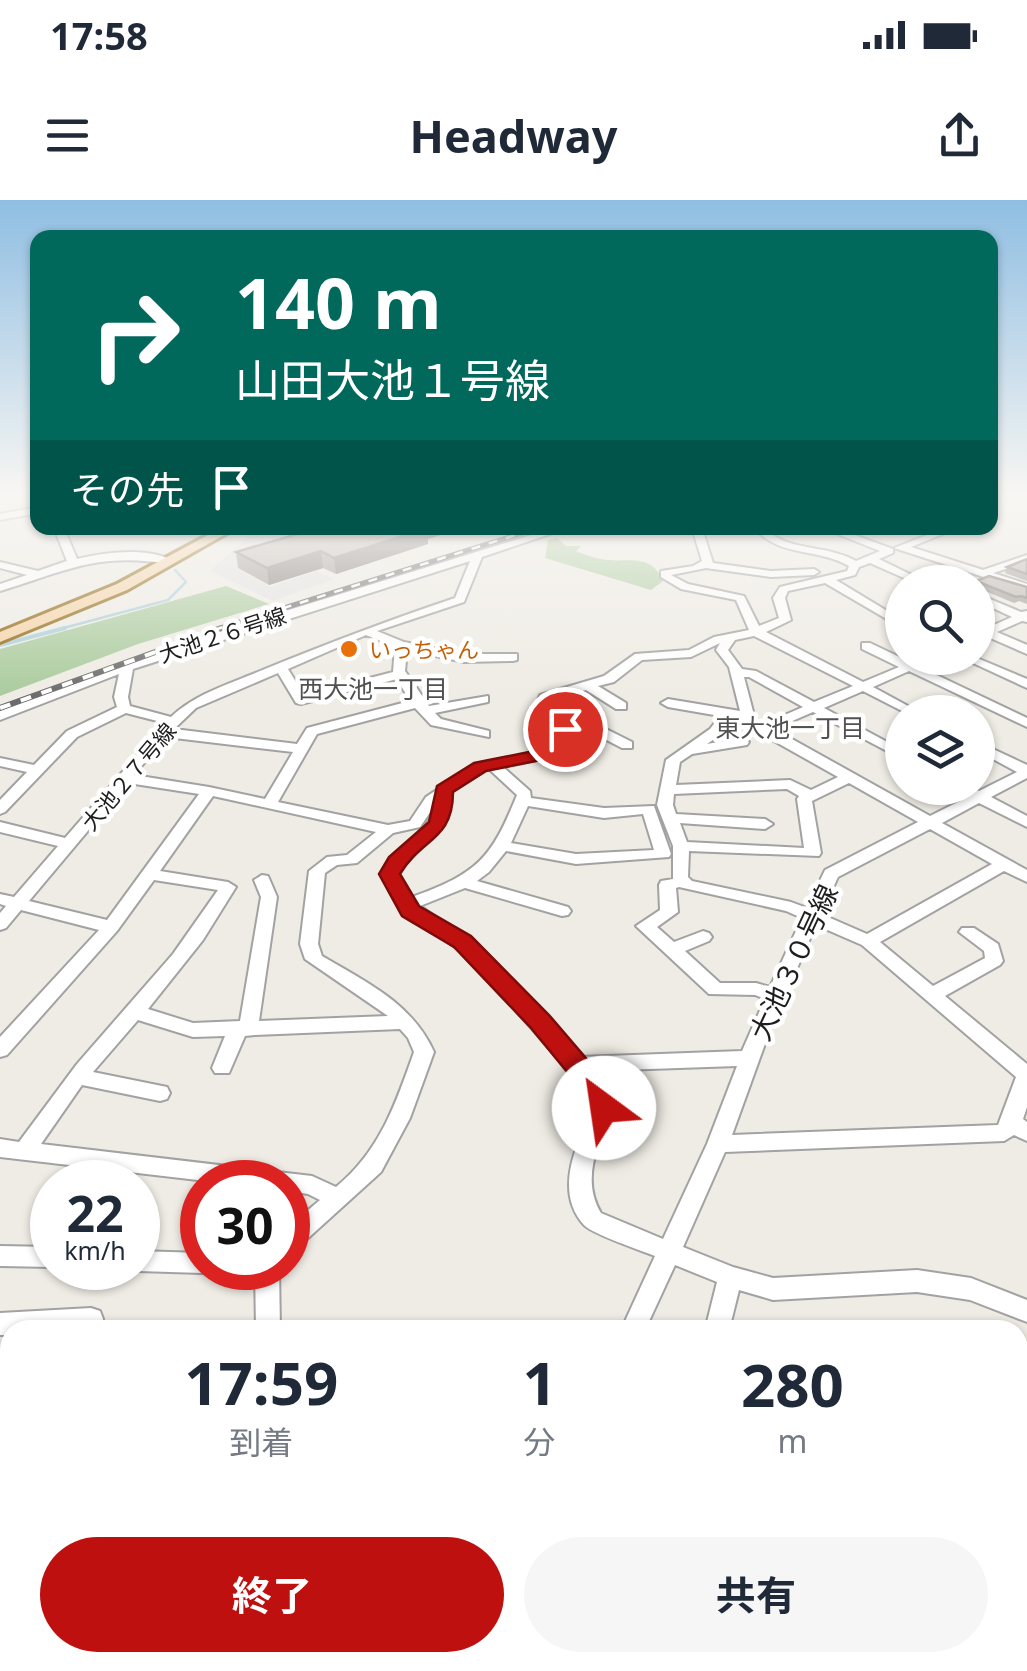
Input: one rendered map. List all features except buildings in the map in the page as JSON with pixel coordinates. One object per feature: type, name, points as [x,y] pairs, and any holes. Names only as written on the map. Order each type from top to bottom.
[{"type":"main road","points":[[0,636],[110,592],[169,560]]},
{"type":"street","points":[[0,588],[72,560]]},
{"type":"street","name":"大池２６号線","points":[[0,716],[126,666],[457,560]]},
{"type":"street","name":"大池２７号線","points":[[0,924],[168,726],[191,705],[366,630],[460,600],[475,560]]},
{"type":"street","points":[[706,565],[707,560]]},
{"type":"street","points":[[845,560],[854,565],[870,560],[885,566]]},
{"type":"street","points":[[995,569],[1025,560]]},
{"type":"street","points":[[0,564],[39,574]]},
{"type":"street","points":[[839,575],[771,574],[706,565],[665,573],[666,578],[685,586],[740,598],[756,632],[885,698]]},
{"type":"street","points":[[626,745],[595,729],[565,729],[547,714],[542,705],[544,698],[609,679],[639,657],[691,652],[784,620],[779,598],[784,589],[854,572],[854,565]]},
{"type":"street","points":[[995,575],[1027,588]]},
{"type":"street","points":[[825,578],[885,613]]},
{"type":"street","points":[[995,604],[1024,617]]},
{"type":"street","points":[[879,609],[885,608]]},
{"type":"street","points":[[995,627],[1024,617]]},
{"type":"street","points":[[366,630],[400,645],[464,658],[513,657]]},
{"type":"street","points":[[730,637],[722,650],[736,672],[741,714]]},
{"type":"street","points":[[995,638],[1027,650]]},
{"type":"street","points":[[400,645],[400,674],[436,722],[484,734]]},
{"type":"street","points":[[866,646],[885,655]]},
{"type":"street","points":[[124,709],[121,697],[126,666]]},
{"type":"street","points":[[280,666],[302,700],[400,674]]},
{"type":"street","points":[[995,670],[1027,684]]},
{"type":"street","points":[[736,672],[752,674],[885,747]]},
{"type":"street","points":[[763,729],[887,675]]},
{"type":"street","points":[[928,675],[1027,723]]},
{"type":"street","points":[[588,686],[621,706]]},
{"type":"street","points":[[269,805],[312,731],[422,707],[483,699]]},
{"type":"street","points":[[668,704],[741,714],[1027,877]]},
{"type":"street","points":[[0,809],[72,734],[124,709],[168,726],[300,749]]},
{"type":"street","points":[[718,1144],[1004,1133],[1020,1127],[1027,1074],[868,941],[792,907],[686,885],[681,846],[665,805],[672,760],[741,714]]},
{"type":"street","points":[[126,778],[209,790],[388,830],[415,824],[431,800],[480,766],[540,755],[564,738],[565,729]]},
{"type":"street","points":[[683,752],[742,742]]},
{"type":"street","points":[[995,755],[1027,771]]},
{"type":"street","points":[[0,762],[37,770]]},
{"type":"street","points":[[407,905],[476,876],[504,846],[524,794],[492,764]]},
{"type":"street","name":"大池３０号線","points":[[995,789],[1027,771]]},
{"type":"street","points":[[813,853],[804,798],[849,778]]},
{"type":"street","points":[[666,790],[790,784],[811,796]]},
{"type":"street","points":[[0,1050],[112,927],[209,790]]},
{"type":"street","points":[[444,790],[443,814],[438,825],[397,862],[390,874],[407,905],[462,942],[598,1091],[604,1108],[583,1153],[578,1189],[593,1220],[730,1277],[773,1289],[917,1281],[971,1290],[1027,1311]]},
{"type":"street","points":[[504,846],[576,860],[663,854],[649,809],[591,812],[522,801]]},
{"type":"street","name":"大池３０号線","points":[[638,1320],[718,1144],[749,1058],[831,874],[965,805]]},
{"type":"street","points":[[995,805],[1027,822]]},
{"type":"street","points":[[670,818],[765,824]]},
{"type":"street","points":[[0,827],[70,844]]},
{"type":"street","points":[[310,1217],[368,1174],[414,1082],[424,1052],[405,1022],[365,988],[314,958],[309,944],[318,871],[333,860],[351,860],[388,830]]},
{"type":"street","points":[[681,846],[813,853],[836,871]]},
{"type":"street","points":[[868,941],[1004,864]]},
{"type":"street","points":[[24,1150],[78,1077],[136,1012],[217,908],[228,886],[150,874]]},
{"type":"street","points":[[222,1068],[242,1031],[269,897],[262,880]]},
{"type":"street","points":[[684,881],[667,885],[670,912],[645,926],[716,989],[756,989],[776,996]]},
{"type":"street","points":[[463,882],[562,911]]},
{"type":"street","points":[[0,899],[112,927]]},
{"type":"street","points":[[932,994],[994,960],[992,948],[968,932]]},
{"type":"street","points":[[672,950],[702,937]]},
{"type":"street","points":[[136,1012],[194,1030],[405,1022]]},
{"type":"street","points":[[577,1064],[749,1058]]},
{"type":"street","points":[[78,1077],[160,1093]]},
{"type":"street","points":[[0,1148],[312,1185],[339,1199]]},
{"type":"street","points":[[0,1256],[30,1257]]},
{"type":"street","points":[[719,1320],[730,1277]]},
{"type":"street","points":[[267,1290],[268,1320]]},
{"type":"green space","points":[[550,560],[647,563],[663,581],[651,590]]},
{"type":"green space","points":[[226,586],[269,604],[138,644],[0,696],[0,649]]},
{"type":"shaded area","points":[[223,560],[264,560],[237,568],[270,587],[317,571],[334,579],[273,601],[210,571]]},
{"type":"waterway","points":[[56,630],[168,600],[186,582],[175,570]]},
{"type":"waterway","points":[[0,645],[65,628]]},
{"type":"railway","points":[[214,630],[437,560]]},
{"type":"railway","points":[[0,708],[222,628]]},
{"type":"place","name":"いっちゃん","points":[[349,649]]},
{"type":"district","name":"西大池一丁目","points":[[373,688]]},
{"type":"district","name":"東大池一丁目","points":[[790,727]]},
{"type":"route","points":[[565,729],[564,738],[540,755],[480,766],[444,790],[443,814],[438,825],[397,862],[390,874],[410,911],[462,942],[540,1022],[598,1091],[604,1108]]}]
